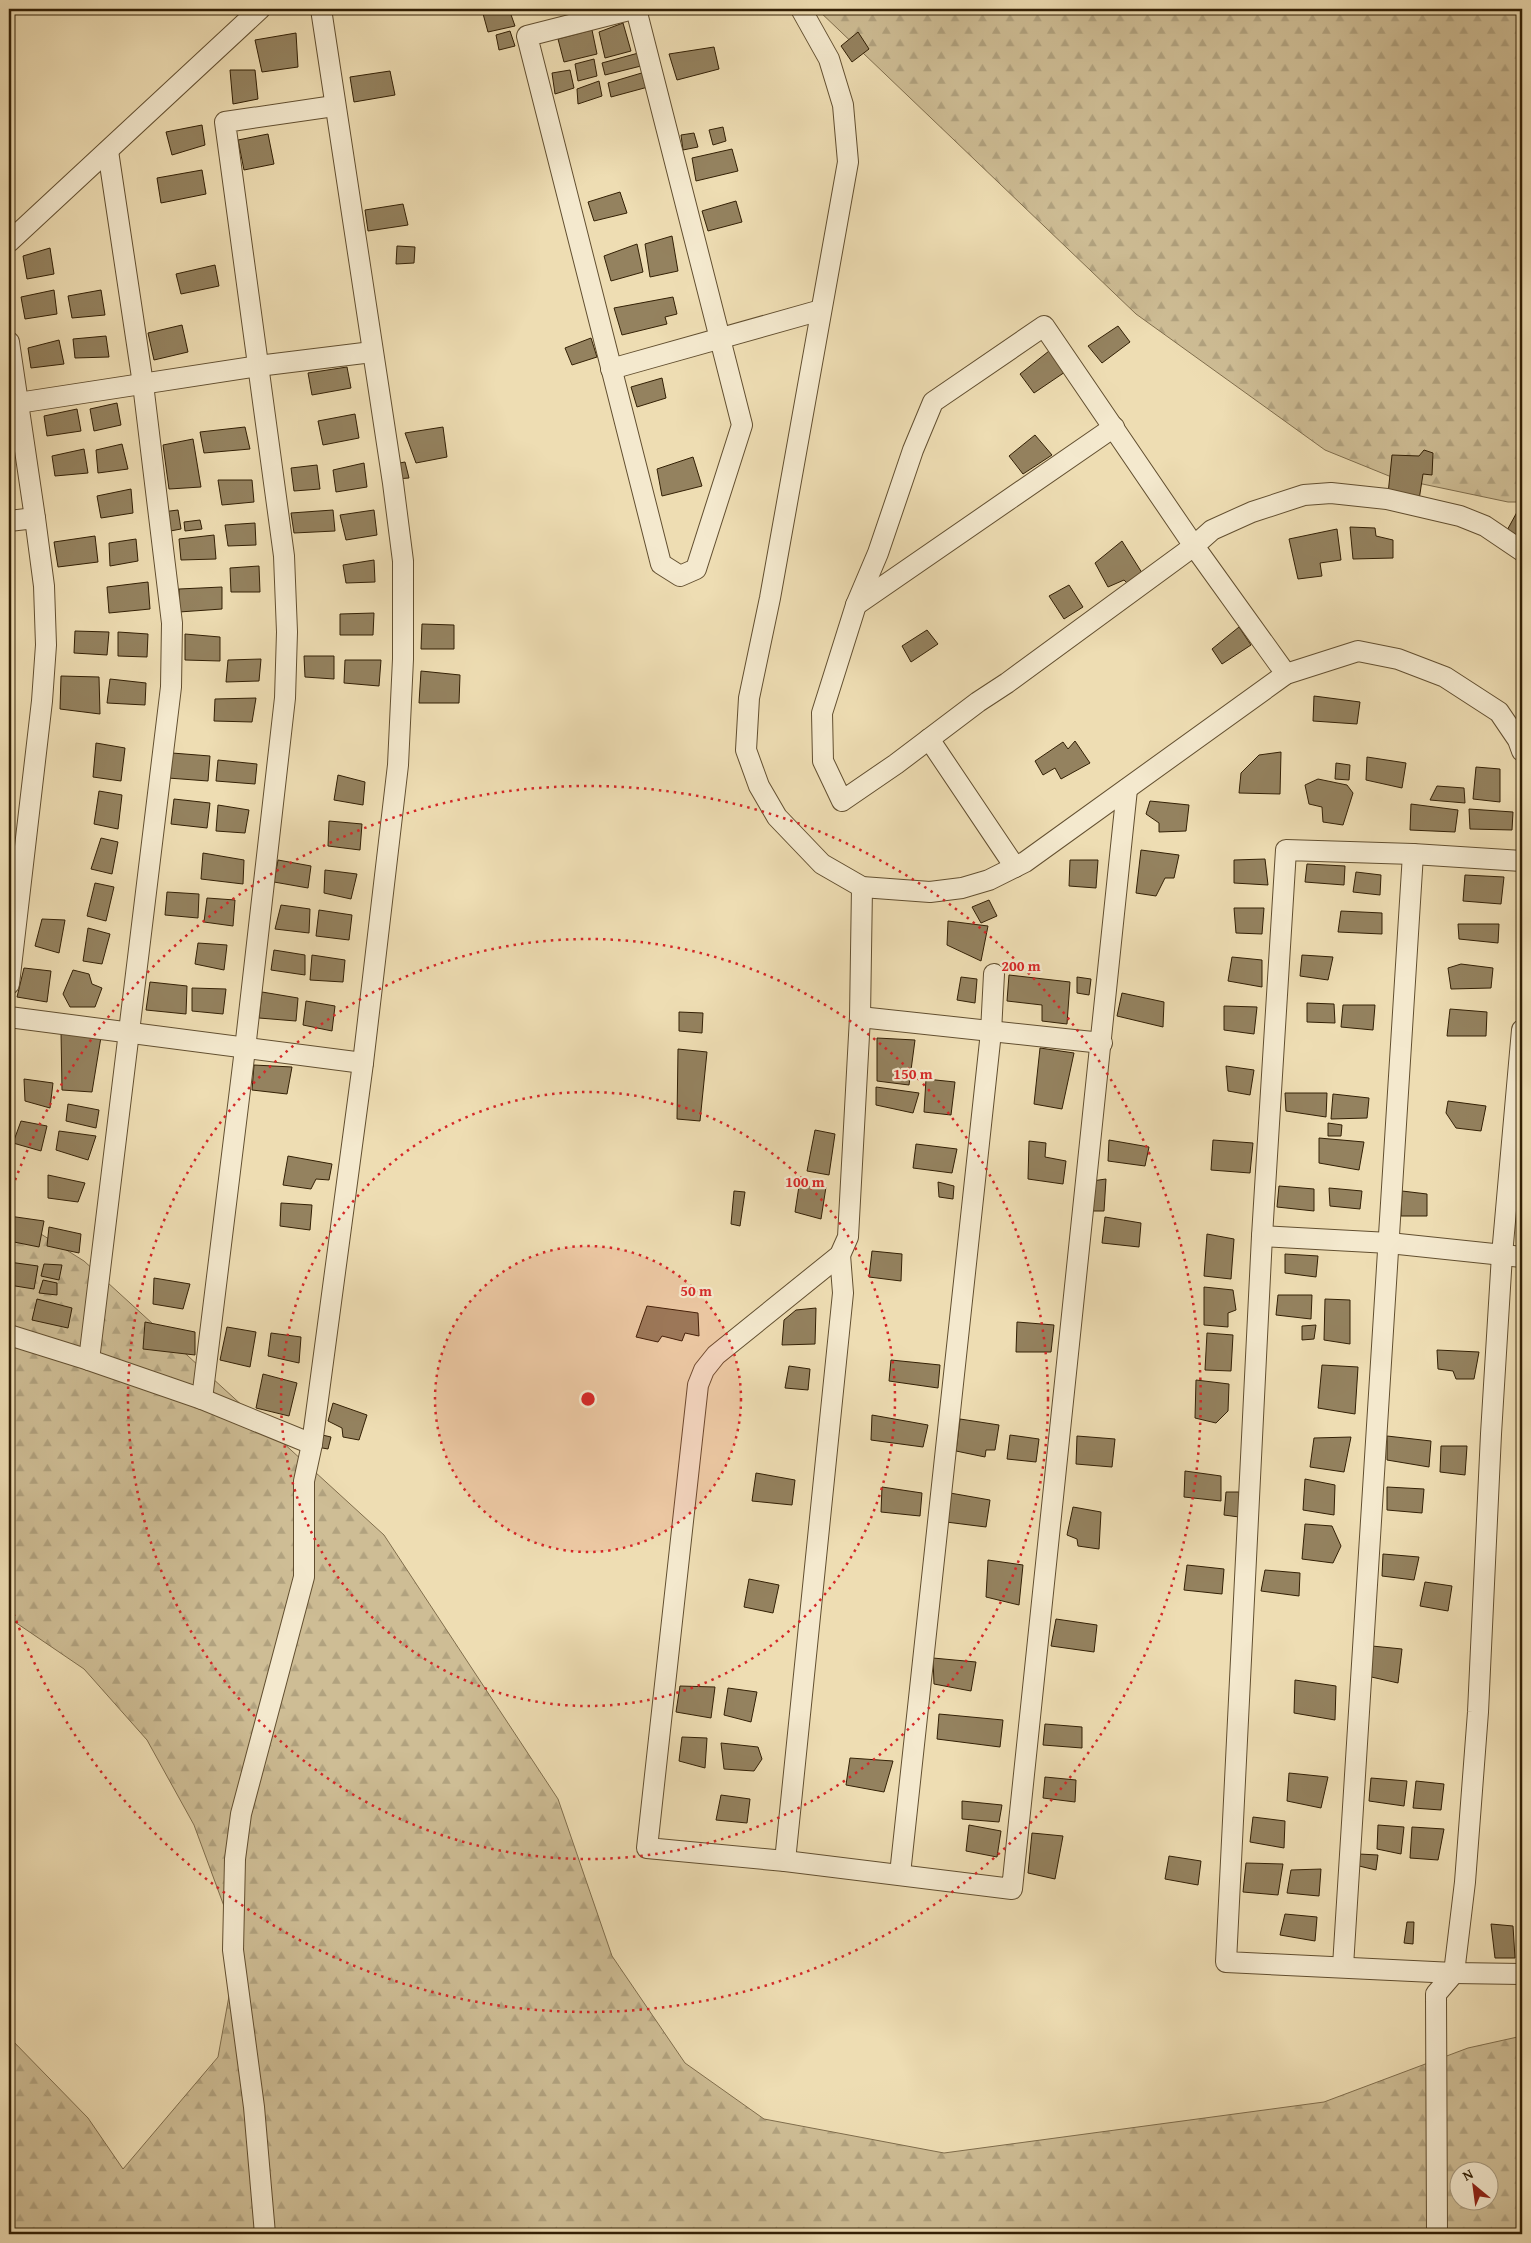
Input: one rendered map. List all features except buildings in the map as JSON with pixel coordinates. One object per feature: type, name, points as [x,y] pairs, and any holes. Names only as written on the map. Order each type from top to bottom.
[{"type":"street","points":[[9,242],[260,9]]},
{"type":"street","points":[[265,2234],[254,2107],[233,1950],[235,1859],[241,1814],[304,1577],[304,1481],[312,1444],[363,1063],[398,765],[403,660],[403,561],[393,483],[334,106],[321,9]]},
{"type":"street","points":[[634,9],[720,338],[742,425],[696,569],[680,576],[661,564],[527,36],[634,9]]},
{"type":"street","points":[[802,9],[829,59],[843,104],[848,162],[770,598],[749,698],[746,750],[759,786],[777,818],[822,864],[862,887],[930,892],[962,888],[989,880],[1024,862],[1286,674],[1358,651],[1398,659],[1445,677],[1499,712],[1518,740],[1522,751]]},
{"type":"street","points":[[202,1399],[245,1049],[285,698],[287,632],[284,556],[225,122],[334,106]]},
{"type":"street","points":[[89,1360],[170,687],[172,623],[143,384],[108,151]]},
{"type":"street","points":[[611,368],[821,310]]},
{"type":"street","points":[[1286,674],[1194,546],[1044,326],[932,402],[913,450],[878,553],[856,605],[822,713],[823,761],[842,801],[896,764],[1194,546],[1212,530],[1252,512],[1304,495],[1331,493],[1387,499],[1460,516],[1485,526],[1522,551]]},
{"type":"street","points":[[9,342],[44,586],[46,645],[42,701],[9,984]]},
{"type":"street","points":[[18,403],[258,366],[372,352]]},
{"type":"street","points":[[856,605],[1114,427]]},
{"type":"street","points":[[9,521],[35,518]]},
{"type":"street","points":[[929,739],[1014,867]]},
{"type":"street","points":[[862,887],[860,1017],[848,1237],[840,1255],[716,1355],[704,1370],[698,1384],[647,1848],[785,1861],[1012,1889],[1102,1043],[1127,789]]},
{"type":"street","points":[[1522,861],[1413,854],[1286,850],[1262,1236],[1226,1962],[1343,1966],[1454,1973],[1522,1974]]},
{"type":"street","points":[[1343,1966],[1413,854]]},
{"type":"street","points":[[900,1874],[992,1032],[994,974]]},
{"type":"street","points":[[9,1017],[363,1063]]},
{"type":"street","points":[[860,1017],[1102,1043]]},
{"type":"street","points":[[1437,2234],[1436,1994],[1454,1973],[1465,1882],[1478,1712],[1491,1434],[1502,1255],[1522,1030]]},
{"type":"street","points":[[1262,1236],[1389,1242],[1522,1258]]},
{"type":"street","points":[[785,1861],[843,1293],[840,1255]]},
{"type":"street","points":[[9,1335],[202,1399],[312,1444]]},
{"type":"green space","points":[[817,9],[1522,9],[1522,502],[1508,502],[1394,478],[1325,450],[1136,314]]},
{"type":"green space","points":[[9,1214],[84,1261],[384,1535],[558,1799],[612,1956],[685,2063],[764,2119],[944,2153],[1324,2102],[1468,2048],[1522,2036],[1522,2234],[9,2234],[9,2037],[88,2118],[123,2169],[218,2057],[231,1985],[228,1917],[194,1825],[147,1740],[84,1669],[9,1618]]}]
